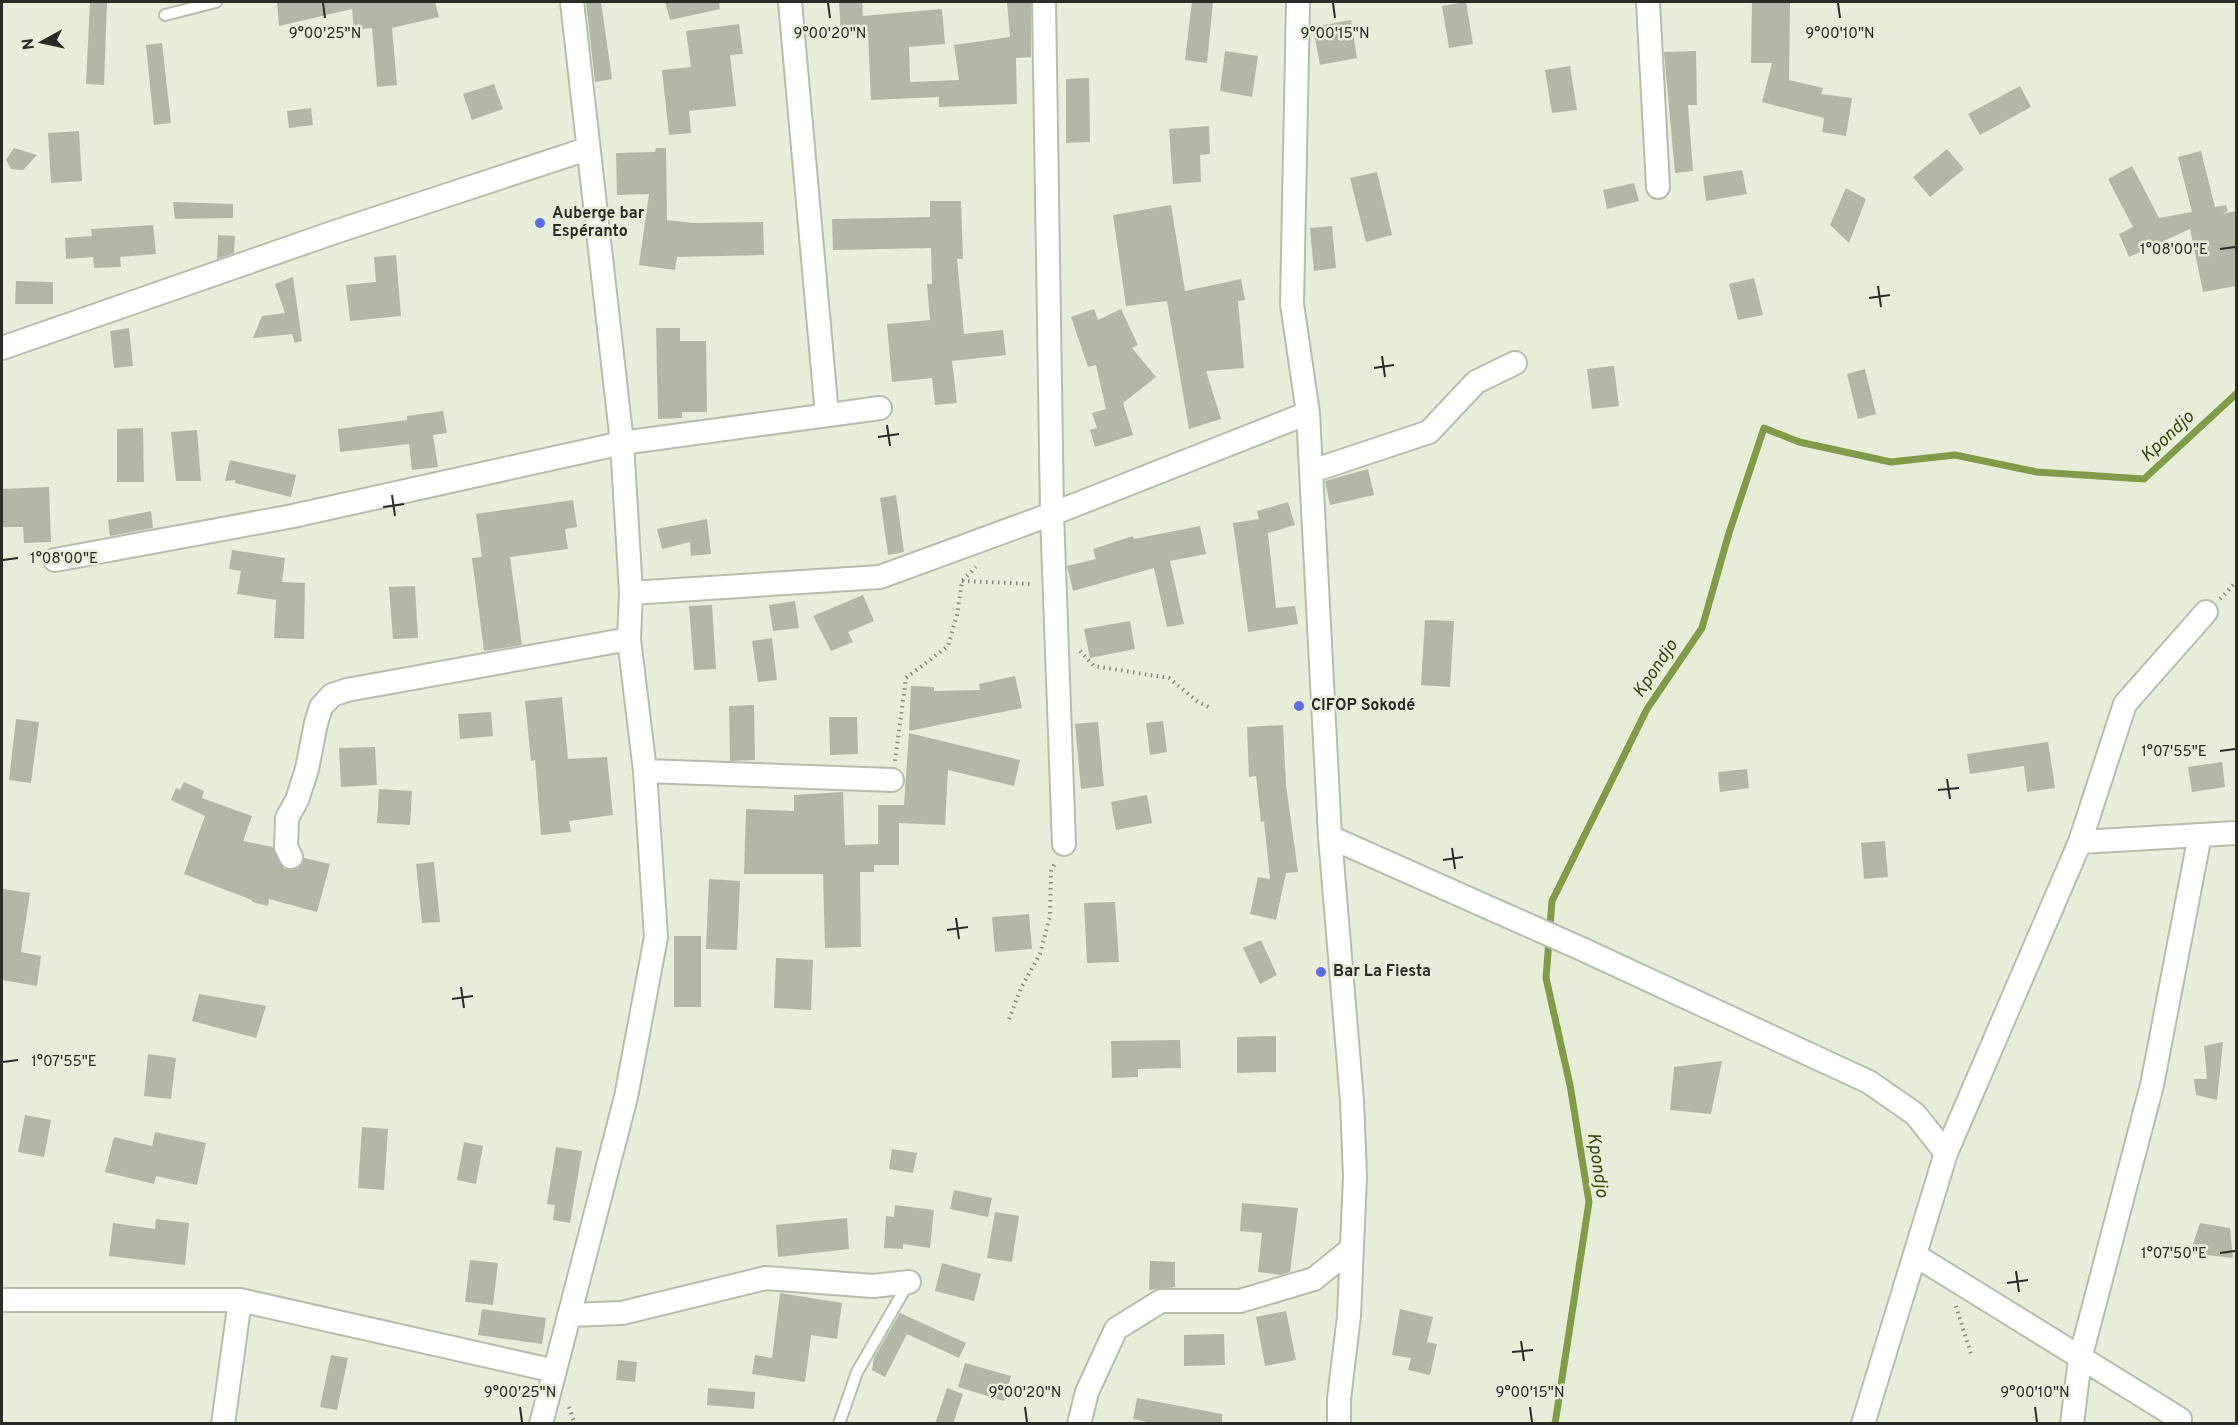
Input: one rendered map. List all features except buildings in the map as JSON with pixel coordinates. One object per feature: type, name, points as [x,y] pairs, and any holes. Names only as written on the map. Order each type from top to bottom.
[{"type":"street","points":[[541,1424],[626,1097],[656,937],[645,771],[628,639],[631,592],[622,443],[572,2]]},
{"type":"street","points":[[789,2],[827,415]]},
{"type":"street","points":[[1044,2],[1052,514],[1064,844]]},
{"type":"street","points":[[1298,2],[1292,304],[1308,413],[1330,837],[1352,1101],[1355,1177],[1349,1316],[1339,1399],[1339,1424]]},
{"type":"street","points":[[1648,2],[1658,187]]},
{"type":"street","points":[[2,348],[324,236],[587,149]]},
{"type":"street","points":[[1312,471],[1429,432],[1476,382],[1515,363]]},
{"type":"street","points":[[54,560],[293,516],[622,443],[880,408]]},
{"type":"street","points":[[631,592],[880,577],[1052,514],[1308,413]]},
{"type":"street","points":[[1863,1424],[1946,1153],[2080,842],[2125,704],[2206,612]]},
{"type":"street","points":[[291,857],[286,848],[287,818],[297,800],[304,779],[321,707],[332,695],[347,690],[628,639]]},
{"type":"street","points":[[645,771],[892,780]]},
{"type":"street","points":[[2080,842],[2236,833]]},
{"type":"street","points":[[2072,1424],[2080,1359],[2152,1085],[2200,835]]},
{"type":"street","points":[[1330,837],[1515,922],[1584,950],[1869,1082],[1915,1114],[1946,1153]]},
{"type":"street","points":[[1079,1424],[1087,1392],[1116,1329],[1161,1301],[1240,1301],[1314,1279],[1351,1249]]},
{"type":"street","points":[[1915,1255],[2180,1419]]},
{"type":"street","points":[[569,1315],[622,1312],[766,1278],[873,1286],[909,1282]]},
{"type":"street","points":[[2,1300],[240,1300],[555,1371]]},
{"type":"street","points":[[223,1424],[240,1300]]},
{"type":"lane","points":[[165,15],[216,2]]},
{"type":"lane","points":[[839,1424],[857,1372],[909,1282]]},
{"type":"path","points":[[892,780],[906,678],[948,646],[957,615],[962,581],[977,566]]},
{"type":"path","points":[[962,581],[994,584],[1031,583],[1056,612]]},
{"type":"path","points":[[1076,646],[1094,666],[1169,678],[1198,702],[1211,708]]},
{"type":"path","points":[[1009,1019],[1021,988],[1040,954],[1050,916],[1052,872],[1064,844]]},
{"type":"path","points":[[1947,1275],[1971,1354]]},
{"type":"waterway","name":"Kpondjo","points":[[1555,1424],[1589,1202],[1570,1085],[1546,978],[1552,901],[1647,709],[1702,628],[1729,533],[1764,428],[1799,442],[1891,462],[1955,455],[2037,472],[2144,479],[2236,394]]},
{"type":"place","name":"Auberge bar Espéranto","points":[[540,223]]},
{"type":"place","name":"CIFOP Sokodé","points":[[1299,706]]},
{"type":"place","name":"Bar La Fiesta","points":[[1321,972]]}]
